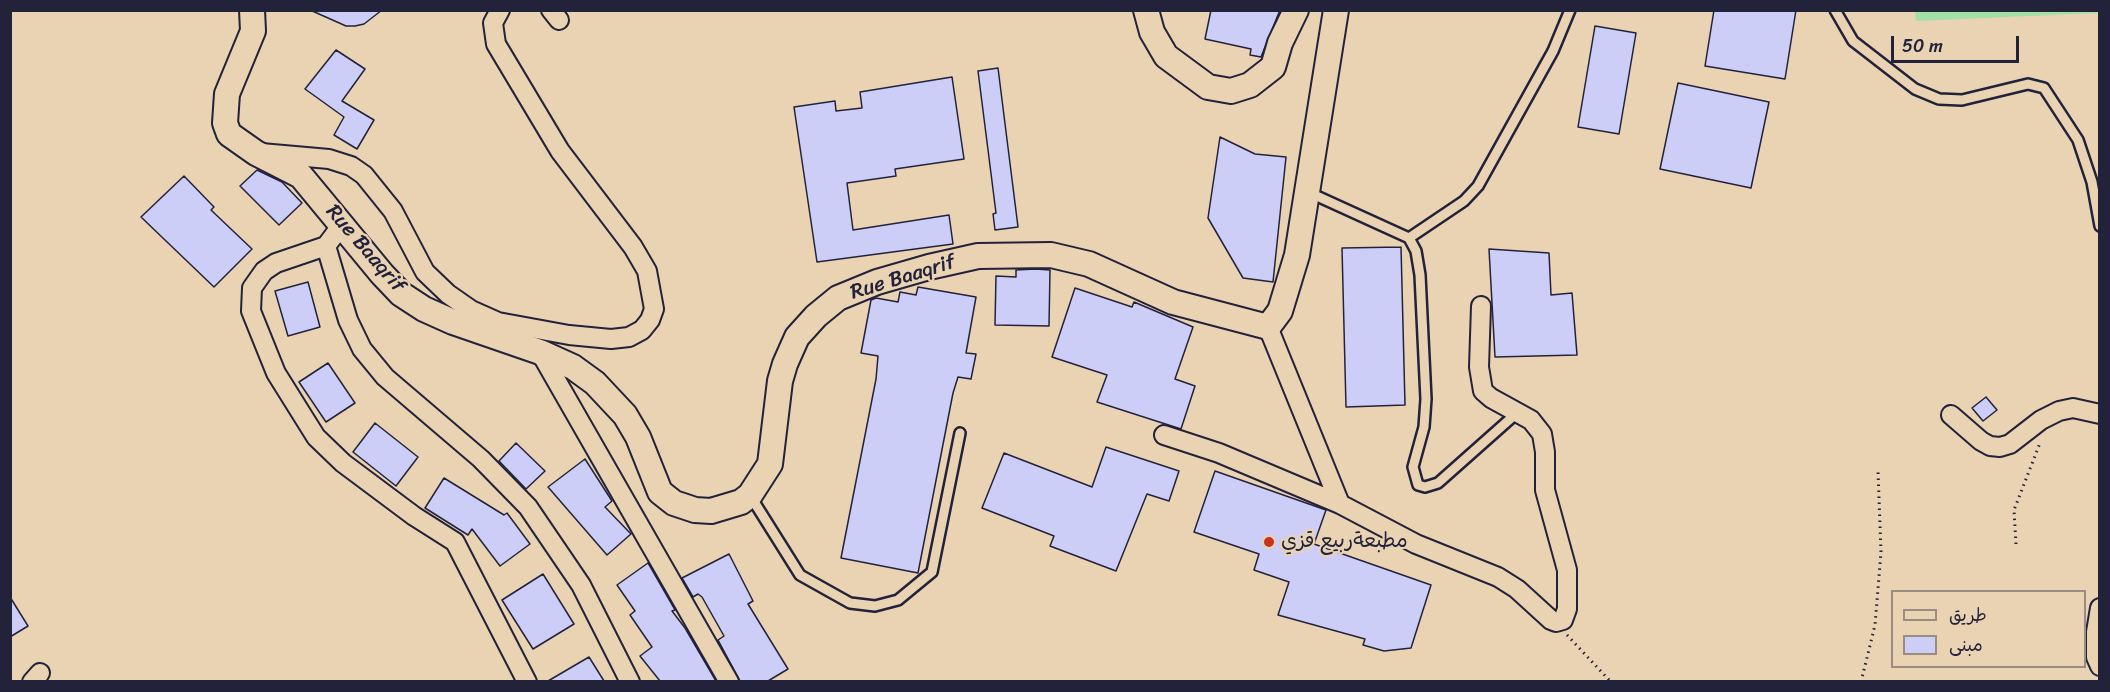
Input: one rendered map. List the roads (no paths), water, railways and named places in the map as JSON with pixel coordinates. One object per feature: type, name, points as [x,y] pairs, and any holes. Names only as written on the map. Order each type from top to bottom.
[{"type":"street","name":"Rue Baaqrif","points":[[252,10],[253,31],[227,94],[224,111],[229,134],[256,153],[301,176],[341,226],[401,294],[424,309],[453,322],[540,352],[573,367],[609,396],[638,437],[660,492],[674,503],[695,510],[711,511],[741,502],[750,495],[770,464],[780,381],[784,364],[797,337],[816,316],[838,298],[878,282],[978,256],[1051,255],[1089,264],[1173,302],[1268,327]]},
{"type":"street","points":[[256,153],[329,159],[351,166],[364,176],[393,211],[425,272],[448,294],[471,310],[498,322],[569,335],[611,339],[629,337],[642,330],[650,321],[654,309],[647,271],[633,247],[560,151],[496,44],[493,23],[500,10]]},
{"type":"street","points":[[1146,10],[1152,32],[1166,56],[1208,87],[1231,91],[1250,86],[1273,67],[1280,43],[1296,10]]},
{"type":"street","points":[[1336,10],[1304,223],[1289,288],[1280,311],[1268,327],[1340,504]]},
{"type":"street","points":[[341,226],[326,246],[276,263],[264,271],[252,288],[251,311],[276,373],[316,437],[343,463],[414,516],[455,542],[527,681]]},
{"type":"street","points":[[326,246],[348,320],[362,349],[385,377],[481,459],[528,507],[581,585],[630,681]]},
{"type":"street","points":[[1164,435],[1219,453],[1340,504],[1416,544],[1498,577],[1517,589],[1556,622],[1563,620],[1567,609],[1564,554],[1545,490],[1545,452],[1542,434],[1531,420],[1491,398],[1484,391],[1479,367],[1481,306]]},
{"type":"street","points":[[540,352],[729,681]]},
{"type":"street","points":[[1951,415],[1981,441],[1990,446],[2000,447],[2010,444],[2041,420],[2059,411],[2073,408],[2099,413]]},
{"type":"street","points":[[2100,608],[2096,632],[2096,657],[2100,666]]},
{"type":"lane","points":[[1409,238],[1464,201],[1478,186],[1553,51],[1570,10]]},
{"type":"lane","points":[[1835,10],[1853,41],[1915,89],[1939,99],[1962,100],[2028,84],[2044,88],[2078,140],[2092,182],[2100,226]]},
{"type":"lane","points":[[1308,192],[1409,238],[1419,261],[1425,377],[1424,427],[1413,467],[1418,485],[1425,487],[1438,483],[1518,412]]},
{"type":"lane","points":[[2099,413],[2100,407]]},
{"type":"lane","points":[[750,495],[800,575],[850,603],[875,606],[898,600],[932,572],[960,433]]},
{"type":"place","name":"مطبعةربيع قزي","points":[[1269,542]]}]
